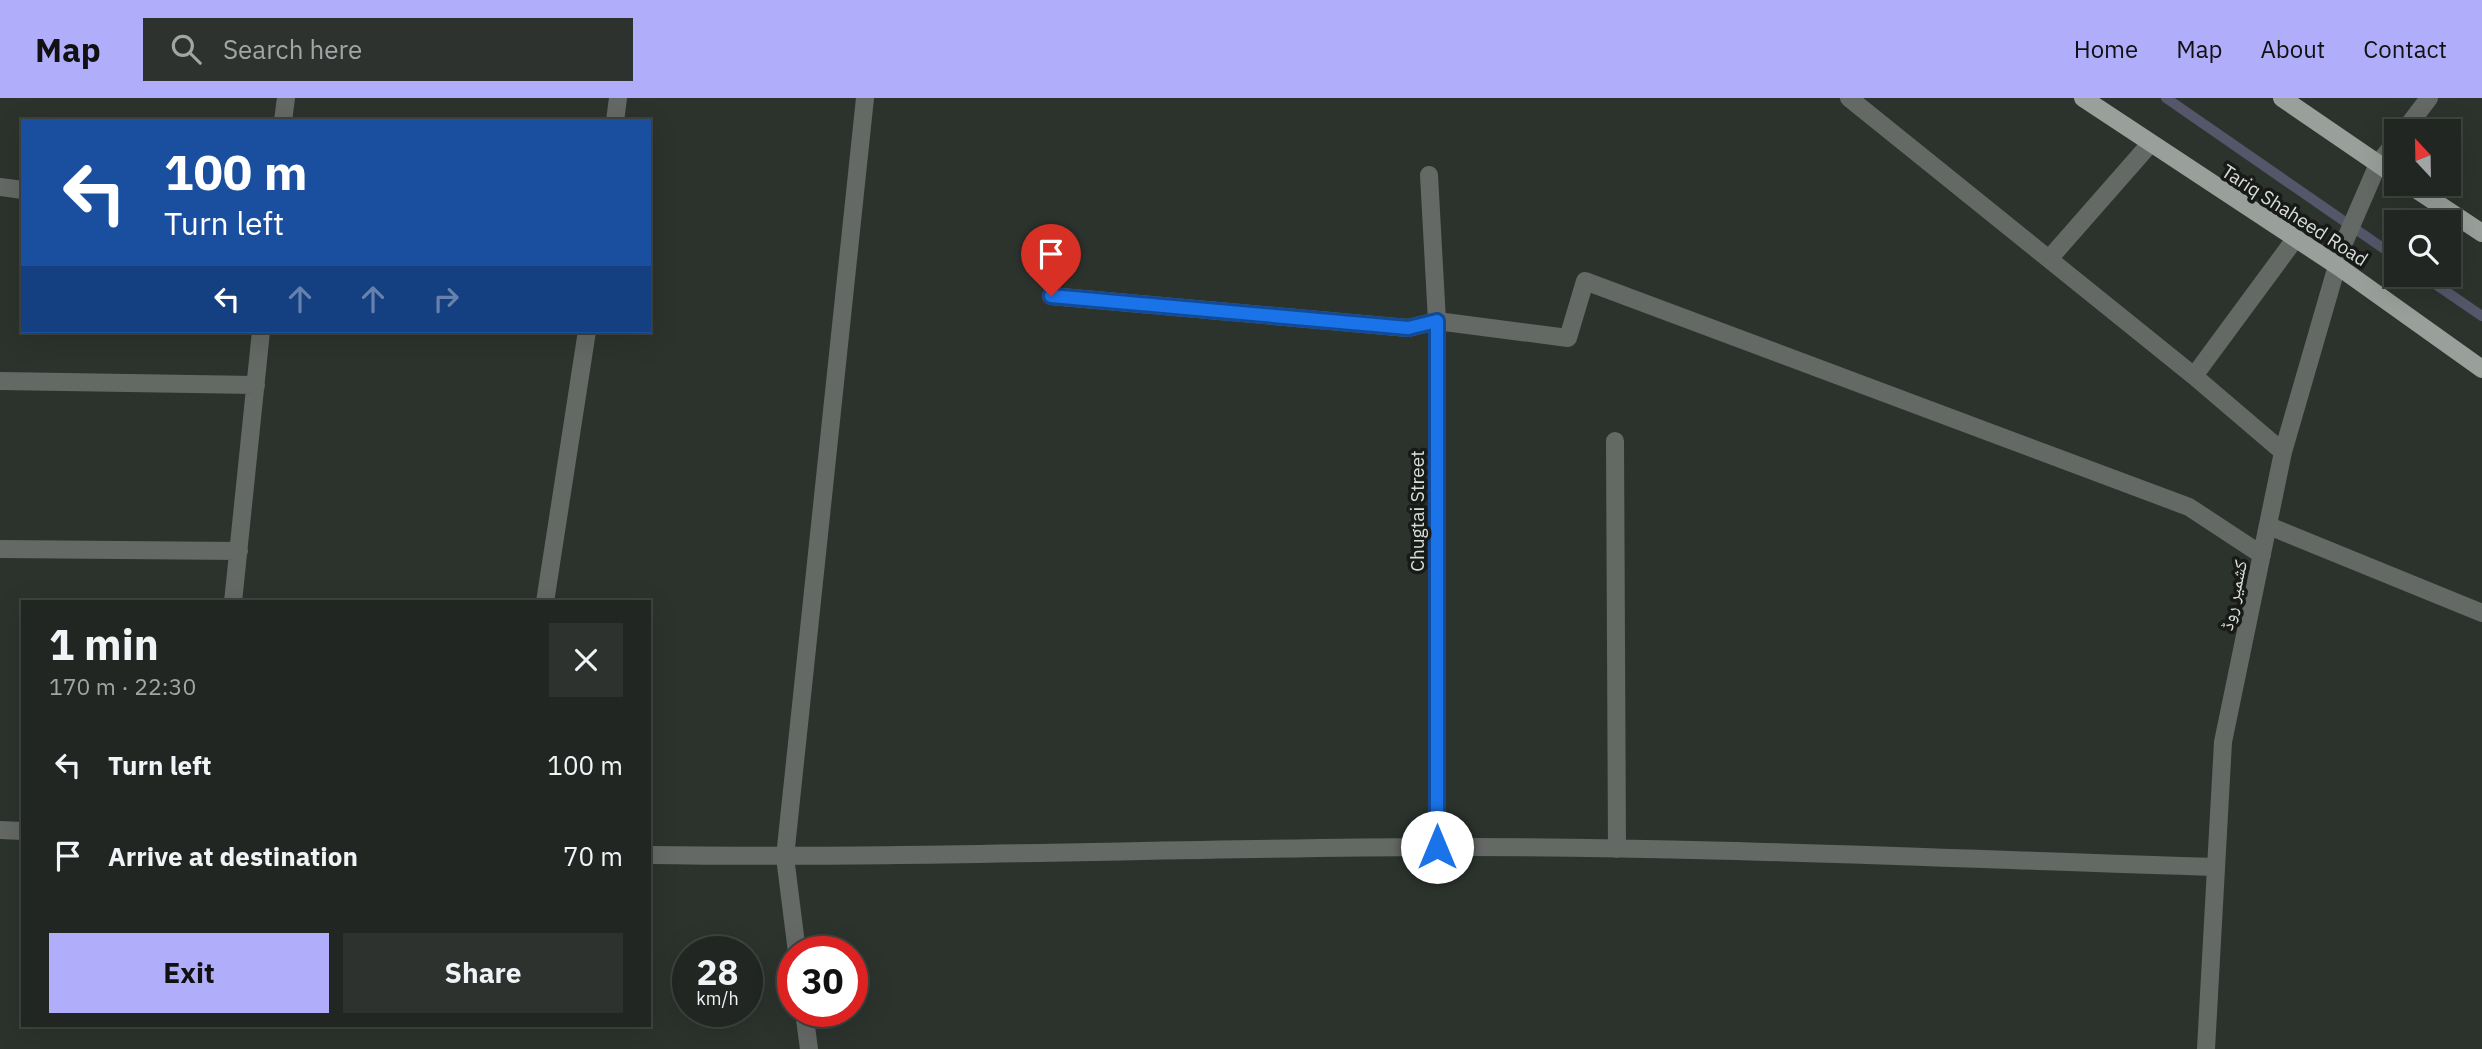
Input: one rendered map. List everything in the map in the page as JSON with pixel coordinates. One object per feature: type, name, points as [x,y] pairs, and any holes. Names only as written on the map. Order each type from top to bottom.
[{"type":"main road","name":"Tariq Shaheed Road","points":[[2083,98],[2149,145],[2339,267],[2482,369]]},
{"type":"main road","points":[[2282,98],[2384,168]]},
{"type":"main road","points":[[2426,196],[2482,233]]},
{"type":"street","points":[[283,119],[286,98]]},
{"type":"street","points":[[615,119],[618,98]]},
{"type":"street","points":[[795,936],[785,857],[865,98]]},
{"type":"street","points":[[1849,98],[2194,376],[2283,452]]},
{"type":"street","points":[[2413,119],[2429,98]]},
{"type":"street","points":[[2049,259],[2149,145]]},
{"type":"street","name":"کشمیر روڈ","points":[[2206,1049],[2222,741],[2283,452],[2339,267],[2343,245],[2378,164],[2384,156]]},
{"type":"street","name":"Chugtai Street","points":[[1429,175],[1437,321],[1437,847]]},
{"type":"street","points":[[0,187],[21,190]]},
{"type":"street","points":[[2194,376],[2295,239]]},
{"type":"street","points":[[1051,296],[1408,328],[1437,321],[1568,338],[1585,281],[2189,507],[2262,555]]},
{"type":"street","points":[[233,600],[261,333]]},
{"type":"street","points":[[545,600],[587,333]]},
{"type":"street","points":[[0,381],[256,385]]},
{"type":"street","points":[[1615,441],[1617,849]]},
{"type":"street","points":[[2269,526],[2482,613]]},
{"type":"street","points":[[0,549],[239,551]]},
{"type":"street","points":[[0,830],[21,831]]},
{"type":"street","points":[[651,855],[785,857],[1437,847],[1617,849],[2216,867]]},
{"type":"street","points":[[806,1027],[809,1049]]},
{"type":"waterway","points":[[2166,98],[2384,249]]},
{"type":"waterway","points":[[2440,287],[2482,316]]},
{"type":"route","points":[[1051,296],[1408,328],[1437,321],[1437,847]]}]
